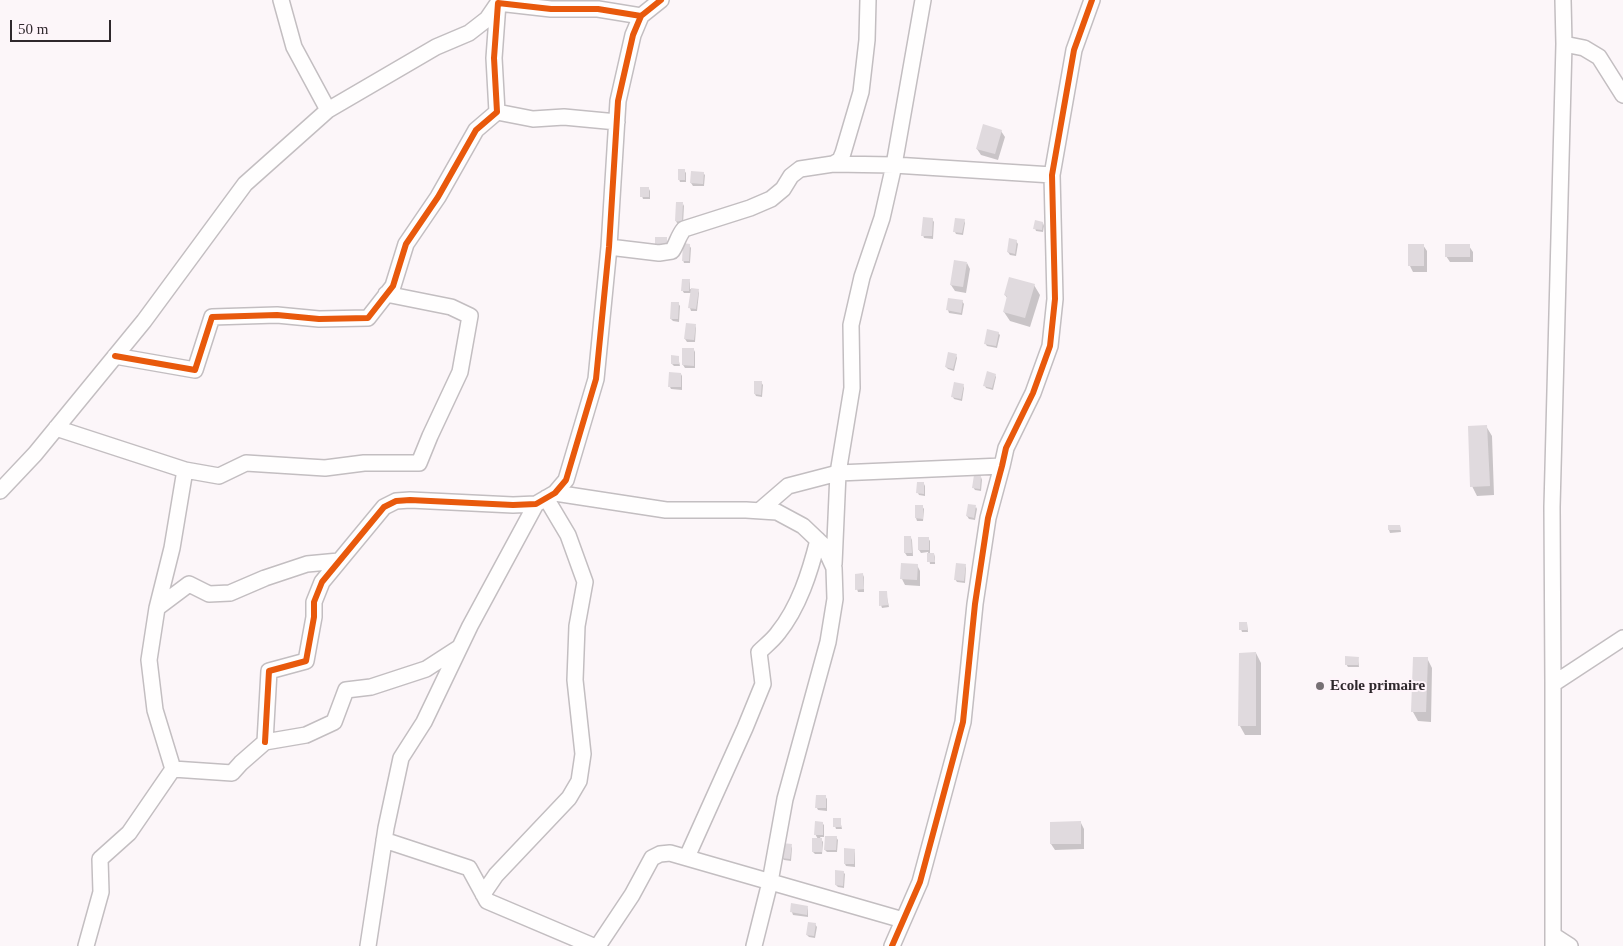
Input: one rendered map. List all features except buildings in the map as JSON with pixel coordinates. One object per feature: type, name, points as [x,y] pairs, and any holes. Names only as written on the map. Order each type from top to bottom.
[{"type":"street","points":[[281,0],[294,47],[328,110]]},
{"type":"street","points":[[368,946],[384,840],[393,789],[401,758],[424,722],[470,626],[546,498],[566,480],[596,379],[609,247],[618,101],[633,35],[641,16],[661,0]]},
{"type":"street","points":[[833,164],[840,160],[843,153],[861,92],[867,40],[868,0]]},
{"type":"street","points":[[754,946],[770,882],[785,799],[828,642],[835,599],[834,568],[838,473],[852,388],[851,325],[862,277],[882,218],[894,165],[923,0]]},
{"type":"street","points":[[892,946],[920,882],[963,722],[975,604],[988,518],[1006,448],[1033,393],[1050,346],[1055,299],[1052,175],[1074,50],[1092,0]]},
{"type":"street","points":[[1563,0],[1564,44],[1552,507],[1553,940],[1570,946]]},
{"type":"street","points":[[0,491],[35,454],[144,321],[245,184],[328,110],[436,47],[469,33],[487,18],[499,2]]},
{"type":"street","points":[[499,2],[551,9],[598,9],[641,16]]},
{"type":"street","points":[[497,112],[494,58],[499,2]]},
{"type":"street","points":[[1564,44],[1584,48],[1599,57],[1623,95]]},
{"type":"street","points":[[115,356],[195,370],[212,317],[277,315],[319,319],[368,318],[392,286],[406,244],[438,197],[476,130],[497,112]]},
{"type":"street","points":[[497,112],[533,119],[564,117],[617,122]]},
{"type":"street","points":[[609,247],[659,252],[672,251],[684,230],[771,199],[783,189],[791,176],[800,168],[833,164],[894,165],[1052,175]]},
{"type":"street","points":[[56,428],[185,470],[219,476],[246,463],[325,468],[364,463],[419,463],[460,372],[470,316],[451,307],[386,294]]},
{"type":"street","points":[[759,511],[788,486],[838,473],[1002,466]]},
{"type":"street","points":[[173,768],[155,710],[149,660],[157,608],[172,548],[185,470]]},
{"type":"street","points":[[483,894],[496,875],[569,798],[579,781],[583,754],[575,680],[576,626],[585,582],[568,535],[546,498]]},
{"type":"street","points":[[265,742],[269,671],[306,661],[314,617],[314,602],[322,582],[384,507],[396,501],[513,505],[546,498],[666,510],[777,512],[803,526],[818,540],[824,546],[834,568]]},
{"type":"street","points":[[687,857],[745,728],[762,684],[759,652],[778,634],[791,614],[811,568],[818,540]]},
{"type":"street","points":[[157,608],[189,584],[209,594],[230,593],[265,578],[307,564],[339,561]]},
{"type":"street","points":[[1553,684],[1623,638]]},
{"type":"street","points":[[173,768],[232,773],[265,742],[306,735],[334,722],[346,690],[371,687],[426,669],[460,647]]},
{"type":"street","points":[[86,946],[101,892],[100,859],[129,833],[173,768]]},
{"type":"street","points":[[384,840],[469,868],[487,901],[593,946]]},
{"type":"street","points":[[598,946],[632,895],[652,858],[670,852],[903,920]]},
{"type":"cycle path","points":[[265,742],[269,671],[306,661],[314,617],[314,602],[322,582],[384,507],[396,501],[410,500],[513,505],[536,504],[555,493],[566,480],[596,379],[609,247],[618,101],[633,35],[641,16],[661,0]]},
{"type":"cycle path","points":[[892,946],[920,882],[963,722],[975,604],[988,518],[1006,448],[1033,393],[1050,346],[1055,299],[1052,175],[1074,50],[1092,0]]},
{"type":"cycle path","points":[[115,356],[195,370],[212,317],[277,315],[319,319],[368,318],[393,286],[406,244],[438,197],[476,130],[497,112],[494,58],[498,3],[551,9],[598,9],[641,16]]},
{"type":"place","name":"Ecole primaire","points":[[1320,686]]}]
